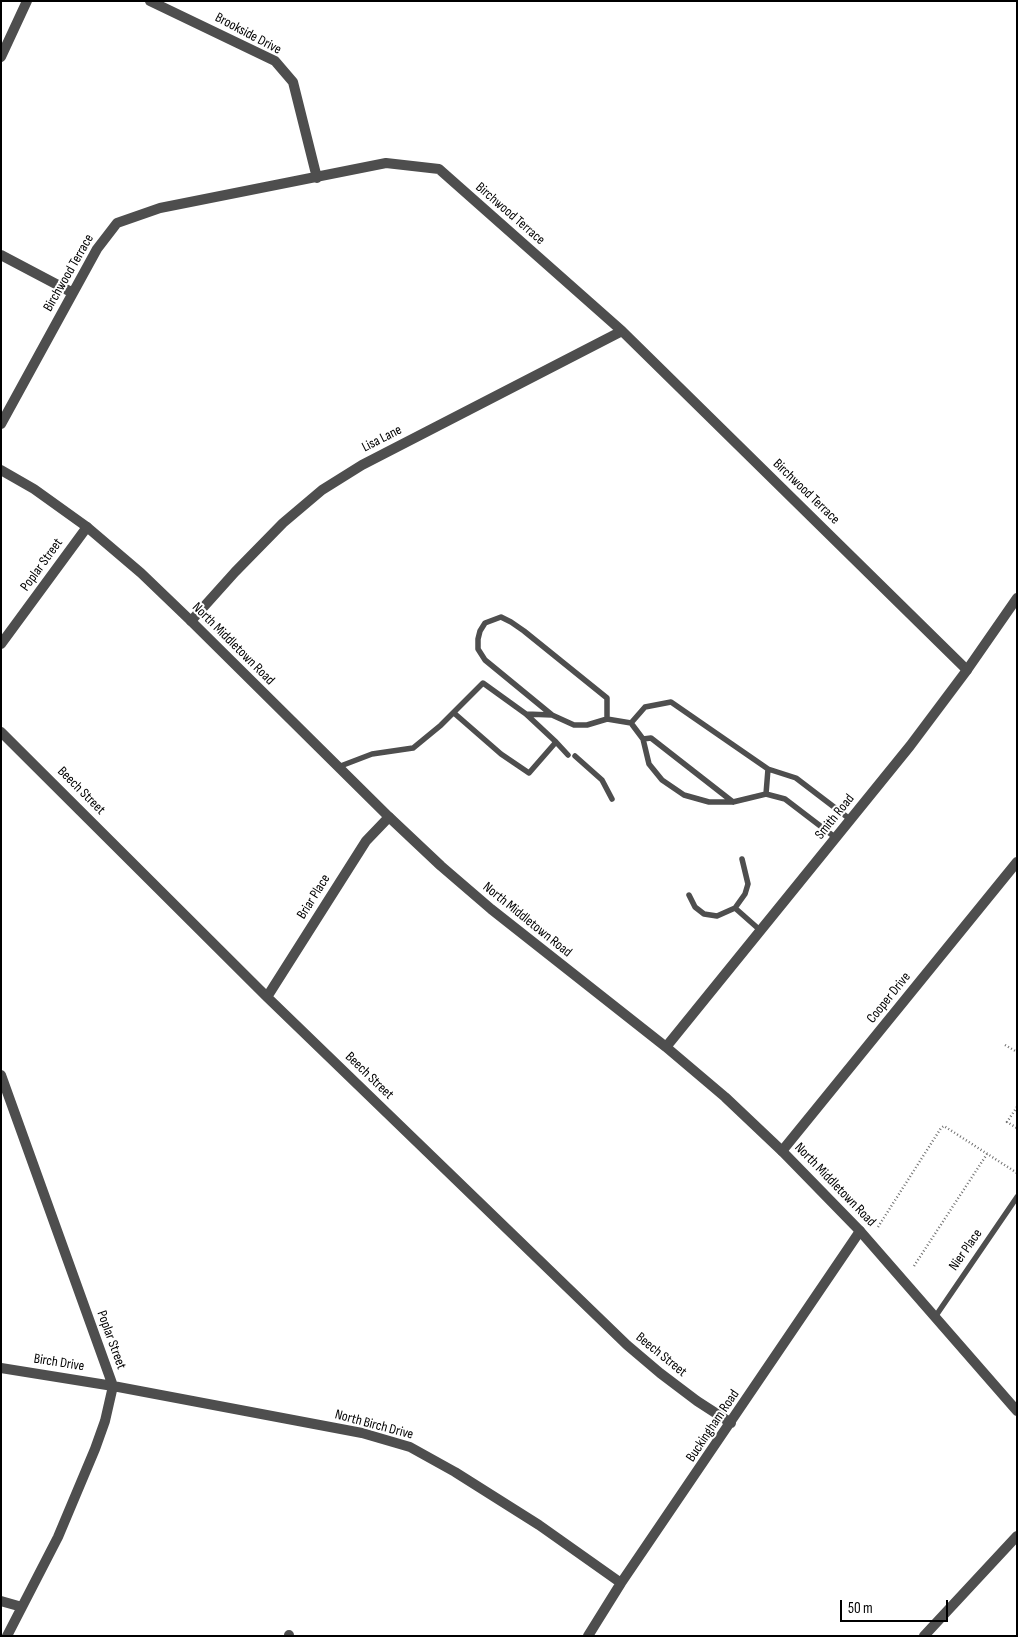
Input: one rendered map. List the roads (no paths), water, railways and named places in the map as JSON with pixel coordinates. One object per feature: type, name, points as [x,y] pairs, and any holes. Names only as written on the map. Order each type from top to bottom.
[{"type":"street","points":[[1,57],[27,1]]},
{"type":"street","name":"Brookside Drive","points":[[150,1],[275,61],[293,82],[317,178]]},
{"type":"street","name":"Birchwood Terrace","points":[[1,424],[97,248],[117,223],[160,208],[386,163],[438,169],[622,331],[967,670]]},
{"type":"street","points":[[1,255],[73,293]]},
{"type":"street","name":"Lisa Lane","points":[[191,621],[283,523],[322,490],[362,465],[622,331]]},
{"type":"street","name":"North Middletown Road","points":[[1,470],[34,489],[87,527],[191,621],[441,866],[490,909],[666,1047],[725,1096],[860,1231],[1017,1411]]},
{"type":"street","name":"Poplar Street","points":[[1,644],[87,527]]},
{"type":"street","name":"Smith Road","points":[[666,1047],[910,746],[967,670],[1017,598]]},
{"type":"street","name":"Beech Street","points":[[1,732],[267,997],[626,1345],[690,1396],[731,1423]]},
{"type":"street","name":"Briar Place","points":[[267,997],[366,841],[389,817]]},
{"type":"street","name":"Cooper Drive","points":[[782,1151],[1017,862]]},
{"type":"street","name":"Poplar Street","points":[[1,1075],[113,1386],[105,1420],[95,1450],[58,1537],[7,1636]]},
{"type":"street","name":"Buckingham Road","points":[[588,1636],[621,1583],[860,1231]]},
{"type":"street","name":"Birch Drive","points":[[1,1368],[113,1386]]},
{"type":"street","name":"North Birch Drive","points":[[113,1386],[362,1432],[410,1448],[456,1472],[539,1525],[621,1583]]},
{"type":"street","points":[[924,1636],[1017,1536]]},
{"type":"street","points":[[1,1601],[22,1607]]},
{"type":"lane","points":[[607,719],[607,698],[524,631],[501,617],[485,624],[480,631],[478,649],[486,660],[552,715],[574,725],[587,725],[607,719],[631,723],[643,739],[650,764],[662,780],[684,795],[709,802],[733,802],[766,794],[785,799],[836,838]]},
{"type":"lane","points":[[338,767],[372,754],[413,748],[454,713],[483,683],[526,714],[568,755]]},
{"type":"lane","points":[[631,723],[645,707],[671,702],[768,769],[796,778],[851,820]]},
{"type":"lane","points":[[454,713],[501,754],[529,773],[556,742]]},
{"type":"lane","points":[[526,714],[552,715]]},
{"type":"lane","points":[[643,739],[651,738],[733,802]]},
{"type":"lane","points":[[575,756],[602,780],[612,799]]},
{"type":"lane","points":[[766,794],[768,769]]},
{"type":"lane","points":[[689,895],[695,906],[704,914],[717,916],[735,908],[745,894],[748,884],[742,859]]},
{"type":"lane","points":[[735,908],[760,930]]},
{"type":"lane","name":"Nier Place","points":[[935,1317],[1017,1197]]}]
